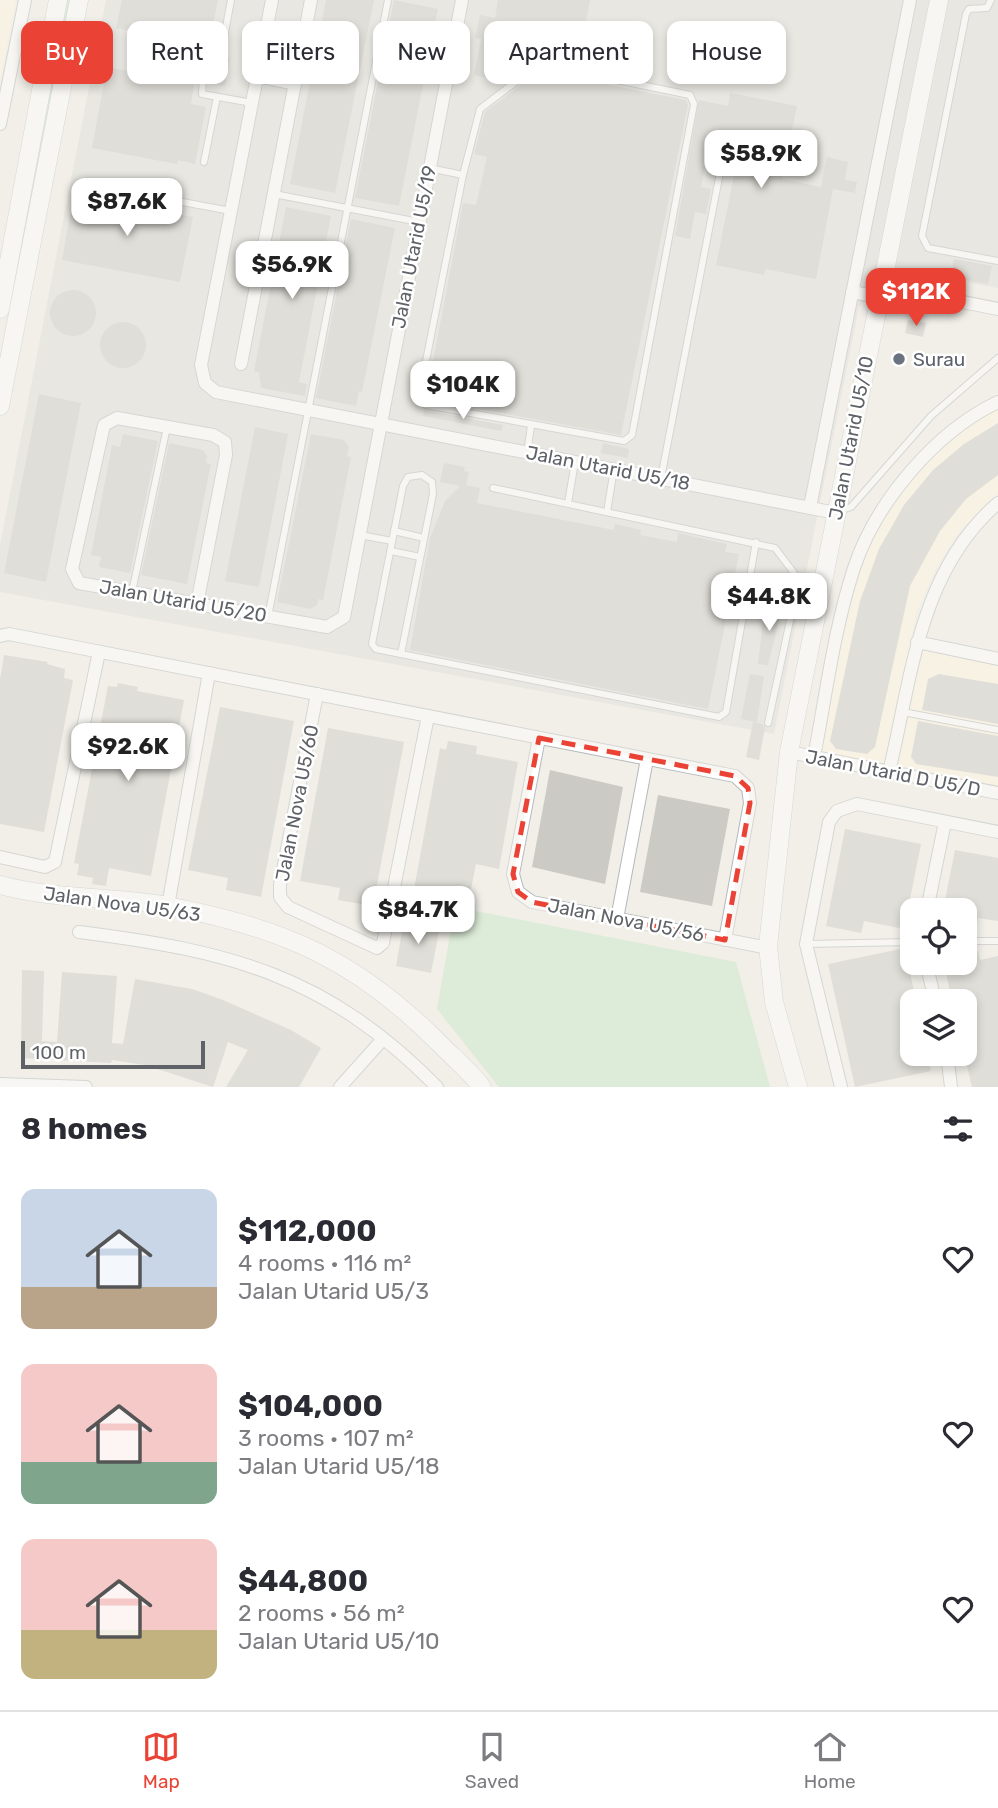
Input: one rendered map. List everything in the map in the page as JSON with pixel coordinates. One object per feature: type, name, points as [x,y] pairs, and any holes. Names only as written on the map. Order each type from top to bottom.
[{"type":"street","points":[[0,118],[25,0]]},
{"type":"street","points":[[0,309],[4,271],[58,0]]},
{"type":"street","points":[[0,406],[79,0]]},
{"type":"street","name":"Jalan Utarid U5/18","points":[[268,21],[272,0]]},
{"type":"street","points":[[307,21],[311,0]]},
{"type":"street","points":[[810,508],[910,0]]},
{"type":"street","name":"Jalan Utarid U5/10","points":[[798,1087],[774,1002],[768,948],[789,752],[939,0]]},
{"type":"street","name":"Jalan Utarid U5/19","points":[[344,617],[458,1]]},
{"type":"street","name":"Jalan Utarid U5/18","points":[[256,84],[201,365],[205,383],[216,392],[836,513]]},
{"type":"street","points":[[241,364],[295,84]]},
{"type":"street","points":[[4,271],[26,275]]},
{"type":"street","points":[[852,292],[880,292],[998,309]]},
{"type":"street","points":[[814,757],[844,602],[855,566],[871,531],[891,499],[920,462],[981,410],[998,402]]},
{"type":"street","name":"Jalan Utarid U5/20","points":[[167,426],[117,418],[104,425],[72,569],[79,583],[327,627],[344,617]]},
{"type":"street","points":[[167,426],[213,435],[225,442],[226,455],[197,604]]},
{"type":"street","points":[[889,772],[917,642],[933,593],[955,549],[980,518],[998,503]]},
{"type":"street","points":[[5,635],[735,776],[748,788],[750,803],[725,940]]},
{"type":"street","points":[[917,642],[998,659]]},
{"type":"street","points":[[0,857],[45,867],[55,862],[99,652]]},
{"type":"street","points":[[168,906],[209,673]]},
{"type":"street","name":"Jalan Nova U5/60","points":[[317,695],[280,885],[281,897],[288,907],[377,948],[383,943],[428,716]]},
{"type":"street","name":"Jalan Nova U5/56","points":[[539,738],[513,874],[519,892],[532,902],[768,948]]},
{"type":"street","name":"Jalan Utarid D U5/D","points":[[789,752],[998,793]]},
{"type":"street","points":[[617,919],[647,759]]},
{"type":"street","points":[[841,1087],[806,944],[829,822],[837,811],[857,804],[998,832]]},
{"type":"street","points":[[929,898],[944,822]]},
{"type":"street","name":"Jalan Nova U5/63","points":[[0,885],[168,906],[258,928],[305,945],[353,970],[403,1007],[482,1087]]},
{"type":"street","points":[[79,932],[177,946],[253,965],[323,997],[355,1016],[437,1087]]},
{"type":"street","points":[[340,1087],[383,1039]]},
{"type":"street","points":[[0,1084],[86,1087]]},
{"type":"lane","points":[[227,21],[231,0]]},
{"type":"lane","points":[[268,617],[388,0]]},
{"type":"lane","points":[[991,0],[987,8],[969,9],[966,14],[922,236],[928,248],[998,261]]},
{"type":"lane","points":[[539,64],[690,95],[694,104],[632,436],[624,441],[426,405],[420,391],[463,175],[480,109],[539,64]]},
{"type":"lane","points":[[202,84],[201,93],[252,103]]},
{"type":"lane","points":[[204,162],[217,97]]},
{"type":"lane","points":[[661,478],[723,157]]},
{"type":"lane","points":[[429,168],[463,175]]},
{"type":"lane","points":[[80,183],[231,211]]},
{"type":"lane","points":[[274,194],[419,222]]},
{"type":"lane","points":[[836,513],[851,507],[932,416],[998,358]]},
{"type":"lane","points":[[132,592],[167,426]]},
{"type":"lane","points":[[527,453],[531,426]]},
{"type":"lane","points":[[568,503],[575,462]]},
{"type":"lane","points":[[607,512],[614,469]]},
{"type":"lane","points":[[401,654],[432,482],[422,475],[408,477],[403,486],[372,644],[376,649],[401,654],[719,717],[726,712],[756,542]]},
{"type":"lane","points":[[493,488],[775,548],[794,573],[794,602],[768,723]]},
{"type":"lane","points":[[394,531],[424,538]]},
{"type":"lane","points":[[359,534],[393,541]]},
{"type":"lane","points":[[391,551],[420,557]]},
{"type":"lane","points":[[904,712],[998,730]]},
{"type":"lane","points":[[977,941],[998,941]]},
{"type":"lane","points":[[806,944],[900,942]]},
{"type":"highlighted area","points":[[539,738],[735,776],[748,788],[750,803],[725,940],[532,902],[518,892],[513,874]]},
{"type":"shaded area","points":[[0,0],[16,0],[0,82]]},
{"type":"shaded area","points":[[106,0],[998,0],[998,288],[897,270],[859,307],[774,734],[0,592],[0,545],[90,84],[113,84],[113,21],[102,21]]},
{"type":"shaded area","points":[[998,407],[998,494],[957,534],[935,570],[917,611],[909,647],[998,666],[998,787],[821,754],[848,608],[860,567],[876,533],[895,501],[948,441],[982,415]]},
{"type":"green space","points":[[66,0],[71,0],[67,21],[62,21]]},
{"type":"green space","points":[[50,84],[55,84],[21,265],[16,264]]},
{"type":"green space","points":[[455,907],[736,962],[770,1087],[499,1087],[437,1009]]},
{"type":"building","points":[[122,0],[218,0],[214,21],[127,21],[127,30],[116,28]]},
{"type":"building","points":[[326,0],[374,0],[359,74],[359,21],[322,21]]},
{"type":"building","points":[[394,0],[438,9],[436,21],[390,21]]},
{"type":"building","points":[[498,0],[590,0],[586,21],[484,21],[484,78],[474,75],[481,39],[475,38],[480,15],[495,18]]},
{"type":"building","points":[[113,68],[127,71],[127,84],[194,84],[191,104],[206,107],[195,164],[178,160],[177,164],[92,148],[104,84],[113,84]]},
{"type":"building","points":[[310,84],[357,84],[335,193],[290,184]]},
{"type":"building","points":[[377,84],[423,84],[399,206],[355,198]]},
{"type":"building","points":[[522,84],[605,84],[686,100],[688,105],[621,435],[430,400],[427,393],[463,203],[476,205],[487,157],[474,154],[485,112]]},
{"type":"building","points":[[730,93],[797,106],[782,179],[821,187],[827,157],[848,162],[845,180],[857,182],[855,193],[833,189],[816,279],[765,269],[764,275],[716,265],[740,145],[710,140],[701,187],[711,189],[706,214],[695,212],[690,239],[675,236],[699,100],[728,106]]},
{"type":"building","points":[[74,194],[193,217],[180,282],[62,260]]},
{"type":"building","points":[[286,207],[331,216],[299,382],[307,384],[305,396],[261,388],[259,372],[254,371]]},
{"type":"building","points":[[351,219],[395,228],[362,392],[359,391],[356,406],[316,398]]},
{"type":"building","points":[[954,259],[992,266],[988,284],[951,277]]},
{"type":"building","points":[[73,290],[89,297],[96,313],[89,329],[73,336],[57,329],[50,313],[57,297]]},
{"type":"building","points":[[908,320],[926,323],[923,337],[905,333]]},
{"type":"building","points":[[123,322],[139,329],[146,345],[139,361],[123,368],[107,361],[100,345],[107,329]]},
{"type":"building","points":[[39,394],[81,403],[46,582],[4,573]]},
{"type":"building","points":[[424,410],[503,425],[501,431],[423,416]]},
{"type":"building","points":[[998,423],[998,475],[966,499],[940,531],[910,586],[875,747],[867,754],[836,749],[830,741],[860,601],[879,549],[904,505],[933,470],[964,444]]},
{"type":"building","points":[[255,427],[288,434],[259,587],[225,581]]},
{"type":"building","points":[[123,434],[158,441],[130,573],[99,567],[101,557],[91,555],[112,445],[120,447]]},
{"type":"building","points":[[311,434],[344,440],[349,447],[347,456],[351,457],[323,600],[318,599],[317,605],[310,609],[277,602]]},
{"type":"building","points":[[169,443],[203,450],[207,456],[206,463],[211,464],[187,584],[141,575]]},
{"type":"building","points":[[603,443],[629,449],[628,458],[601,453]]},
{"type":"building","points":[[444,463],[465,467],[464,471],[469,472],[466,485],[480,488],[477,503],[614,530],[615,524],[641,530],[640,535],[677,542],[678,533],[727,544],[725,552],[739,554],[708,709],[410,650],[430,538],[445,501],[460,486],[440,482]]},
{"type":"building","points":[[765,606],[782,609],[768,665],[758,664]]},
{"type":"building","points":[[4,655],[48,662],[47,664],[65,669],[64,678],[73,680],[44,832],[0,824],[0,679]]},
{"type":"building","points":[[750,674],[764,676],[757,722],[741,719]]},
{"type":"building","points":[[939,674],[998,684],[998,724],[922,710],[928,679]]},
{"type":"building","points":[[118,683],[138,687],[137,691],[184,700],[151,876],[109,868],[106,886],[92,884],[93,878],[77,875],[79,864],[74,863],[108,686],[117,687]]},
{"type":"building","points":[[220,707],[294,721],[261,897],[226,890],[228,878],[188,870]]},
{"type":"building","points":[[918,721],[998,736],[998,777],[916,764],[911,757]]},
{"type":"building","points":[[753,722],[762,724],[765,728],[759,760],[746,757]]},
{"type":"building","points":[[328,728],[404,742],[373,906],[338,900],[340,888],[300,881]]},
{"type":"building","points":[[448,741],[477,746],[476,754],[518,762],[499,869],[476,864],[469,899],[450,895],[447,907],[412,900],[440,748],[446,750]]},
{"type":"building","points":[[550,770],[623,787],[605,884],[532,867]]},
{"type":"building","points":[[658,795],[730,809],[712,906],[640,892]]},
{"type":"building","points":[[845,829],[921,844],[910,898],[900,898],[900,928],[864,921],[861,933],[826,926]]},
{"type":"building","points":[[955,850],[998,858],[998,921],[978,918],[977,924],[977,898],[945,898]]},
{"type":"building","points":[[404,920],[440,926],[431,973],[396,966]]},
{"type":"building","points":[[900,949],[900,975],[911,975],[914,989],[900,989],[900,1066],[930,1066],[931,1071],[855,1087],[828,964]]},
{"type":"building","points":[[977,951],[980,960],[998,956],[998,1087],[972,1087],[967,1066],[977,1066],[977,989],[950,989],[947,975],[977,975]]},
{"type":"building","points":[[22,970],[44,971],[42,1041],[57,1042],[62,972],[117,976],[112,1043],[123,1044],[135,979],[192,989],[223,1000],[291,1030],[321,1048],[299,1087],[226,1087],[248,1050],[228,1042],[213,1087],[145,1065],[112,1060],[111,1063],[21,1058]]},
{"type":"place","name":"Surau","points":[[899,359]]}]
